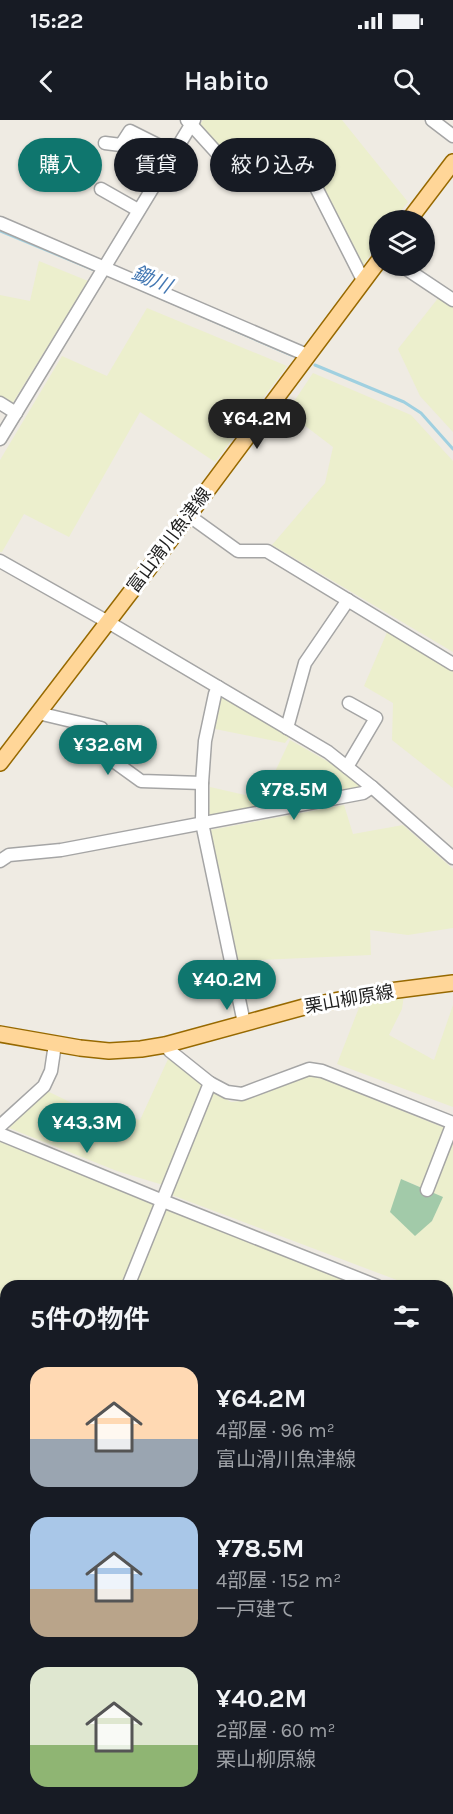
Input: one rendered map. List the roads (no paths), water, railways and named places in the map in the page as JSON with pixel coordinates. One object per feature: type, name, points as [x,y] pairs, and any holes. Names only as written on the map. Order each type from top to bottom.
[{"type":"main road","points":[[417,210],[453,162]]},
{"type":"main road","name":"富山滑川魚津線","points":[[0,763],[369,273]]},
{"type":"main road","name":"栗山柳原線","points":[[0,1034],[109,1051],[141,1049],[165,1045],[304,1007],[374,993],[453,983]]},
{"type":"street","points":[[432,120],[453,136]]},
{"type":"street","points":[[182,138],[191,121],[226,164],[297,150],[363,280]]},
{"type":"street","points":[[126,138],[130,131],[144,138]]},
{"type":"street","points":[[105,143],[114,144]]},
{"type":"street","points":[[102,190],[138,210]]},
{"type":"street","points":[[0,439],[149,192]]},
{"type":"street","points":[[0,223],[102,270],[307,355]]},
{"type":"street","points":[[417,276],[453,300]]},
{"type":"street","points":[[0,403],[16,412]]},
{"type":"street","points":[[188,515],[238,550],[267,551],[453,664]]},
{"type":"street","points":[[0,561],[328,752],[453,858]]},
{"type":"street","points":[[287,728],[305,663],[348,600]]},
{"type":"street","points":[[218,687],[205,741],[202,823],[244,1023]]},
{"type":"street","points":[[347,767],[376,718],[349,703]]},
{"type":"street","points":[[38,713],[101,728],[101,752],[141,781],[202,783]]},
{"type":"street","points":[[0,861],[9,855],[61,850],[363,793],[372,787]]},
{"type":"street","points":[[0,1126],[44,1086],[51,1071],[55,1044]]},
{"type":"street","points":[[165,1045],[210,1083],[227,1092],[242,1094],[309,1069],[322,1071],[453,1123],[427,1190]]},
{"type":"street","points":[[130,1280],[210,1083]]},
{"type":"street","points":[[0,1134],[362,1280]]},
{"type":"waterway","name":"鋤川","points":[[0,231],[97,271]]},
{"type":"waterway","name":"鋤川","points":[[142,290],[291,355]]},
{"type":"waterway","name":"鋤川","points":[[315,365],[404,402],[421,413],[453,449]]}]
